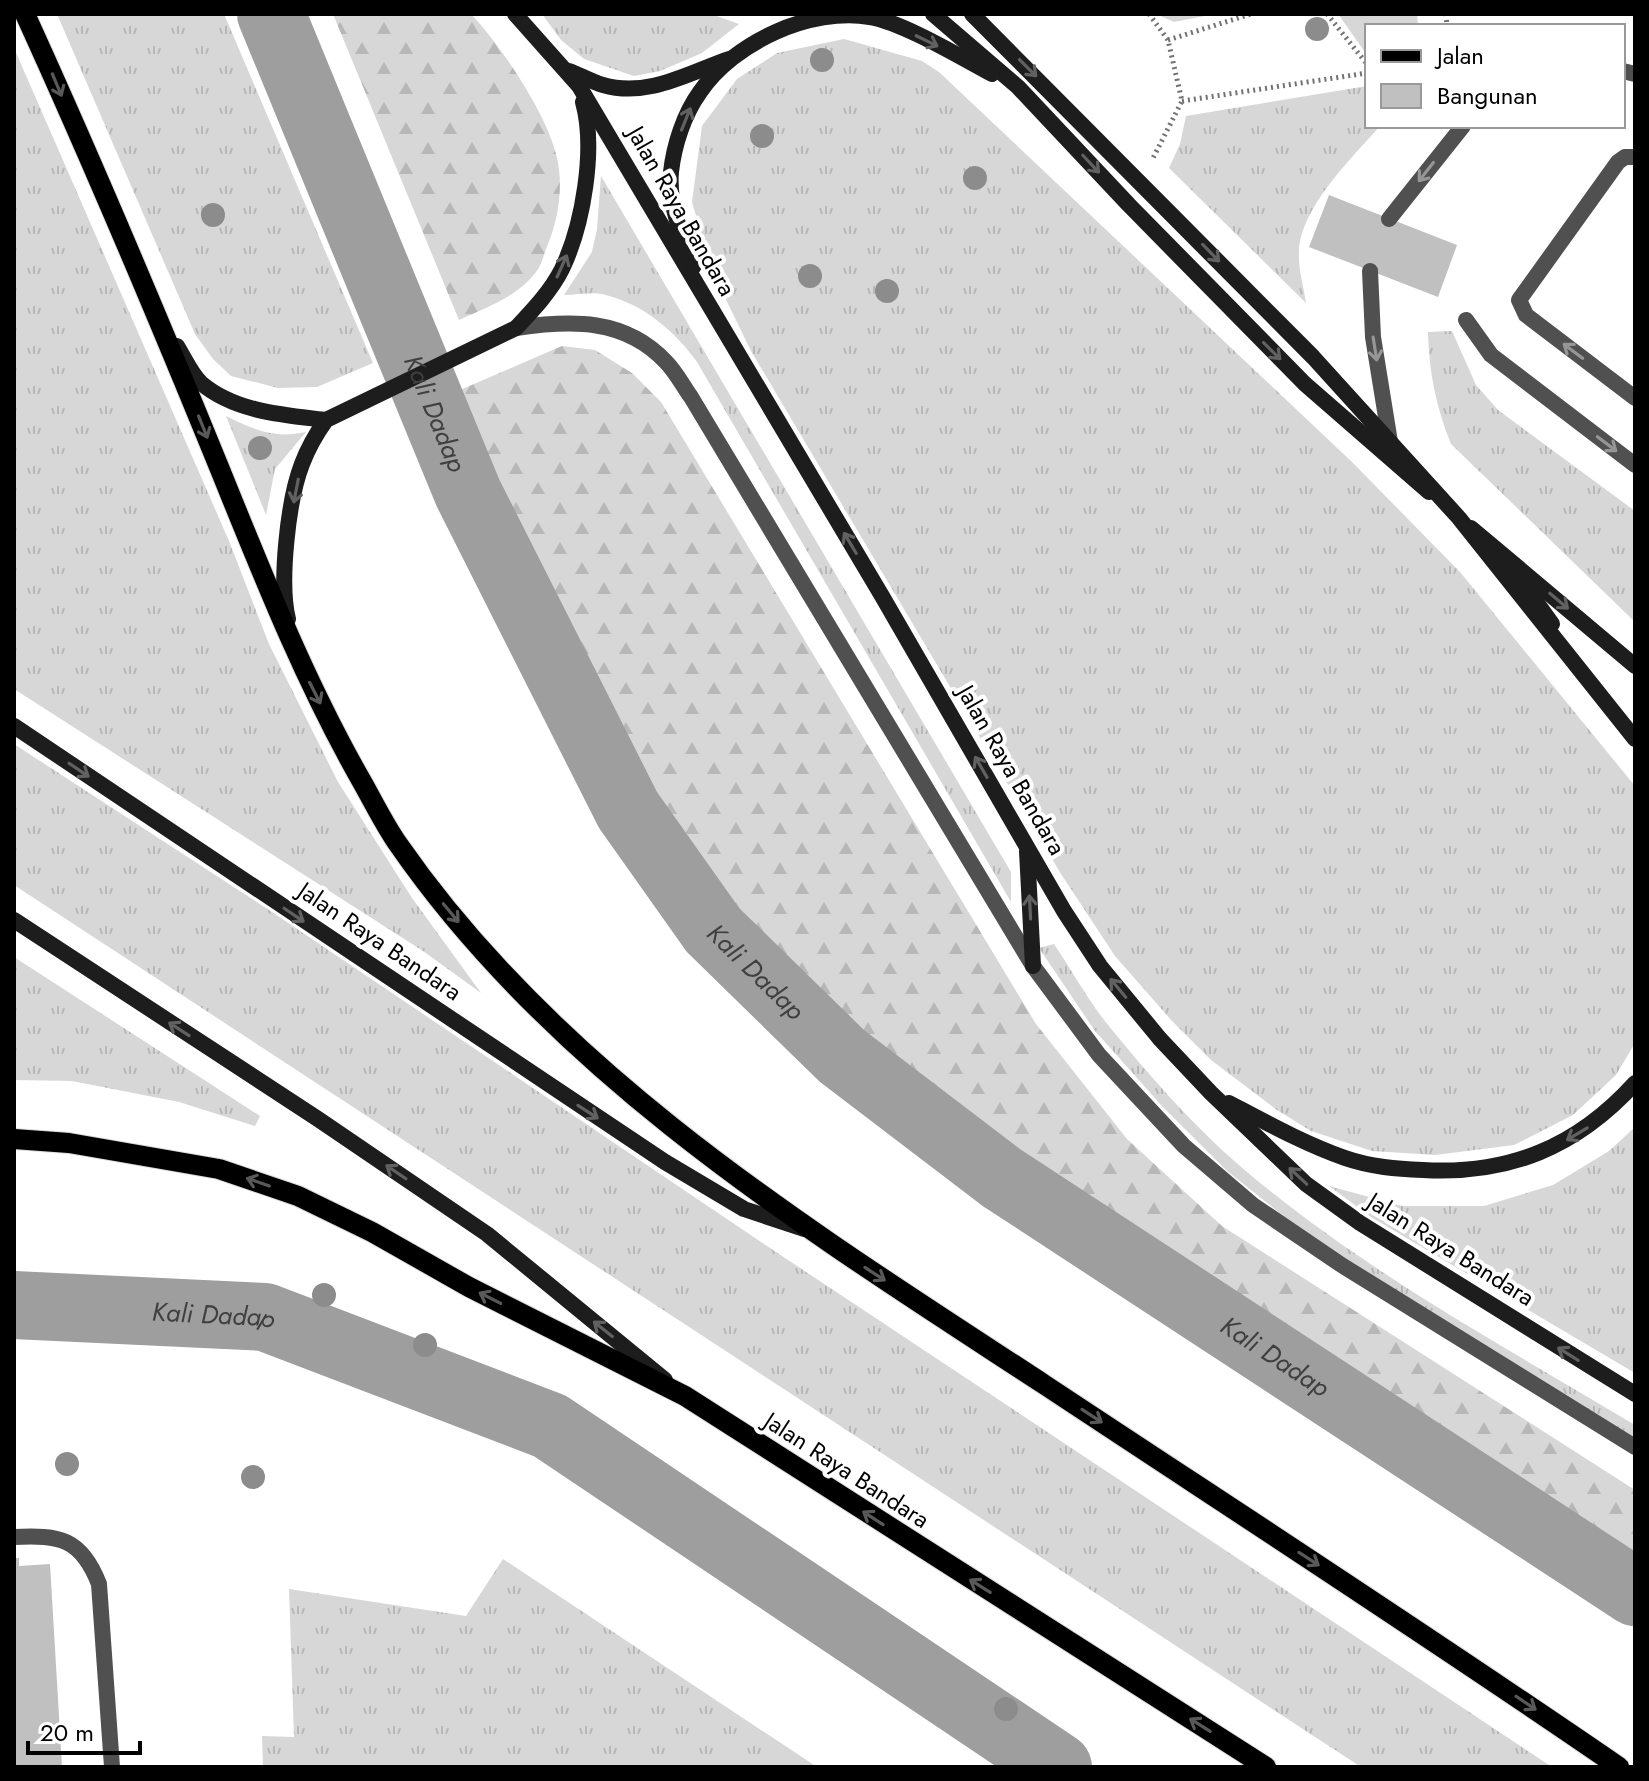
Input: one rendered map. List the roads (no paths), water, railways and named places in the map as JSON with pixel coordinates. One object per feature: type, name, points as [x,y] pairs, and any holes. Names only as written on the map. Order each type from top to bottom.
[{"type":"main road","name":"Jalan Raya Bandara","points":[[25,14],[153,307],[296,656],[338,739],[395,839],[449,911],[516,985],[591,1058],[689,1140],[809,1231],[1456,1655],[1619,1767]]},
{"type":"main road","name":"Jalan Raya Bandara","points":[[14,1139],[69,1143],[219,1169],[298,1196],[372,1232],[469,1287],[685,1396],[1266,1767]]},
{"type":"street","name":"Jalan Raya Bandara","points":[[515,14],[579,86],[874,583],[1027,848],[1100,966],[1160,1039],[1211,1093],[1306,1184],[1360,1223],[1635,1394]]},
{"type":"street","points":[[720,326],[683,239],[671,195],[671,170],[690,108],[701,90],[733,58],[793,24],[836,14],[873,17],[1018,87]]},
{"type":"street","points":[[933,14],[1018,87],[1305,384],[1393,463],[1635,666]]},
{"type":"street","points":[[972,14],[1313,357],[1459,518],[1635,741]]},
{"type":"street","points":[[560,67],[602,85],[643,89],[665,84],[733,58]]},
{"type":"street","points":[[296,656],[286,613],[282,576],[301,466],[313,439],[334,417],[516,328],[540,303],[562,269],[581,210],[588,128],[579,86]]},
{"type":"street","points":[[153,307],[199,382],[251,409],[334,417]]},
{"type":"street","points":[[1499,551],[1635,741]]},
{"type":"street","name":"Jalan Raya Bandara","points":[[14,726],[665,1162],[744,1209],[809,1231]]},
{"type":"street","points":[[1027,848],[1033,966]]},
{"type":"street","name":"Jalan Raya Bandara","points":[[14,920],[487,1234],[685,1396]]},
{"type":"street","points":[[1211,1093],[1299,1139],[1346,1158],[1388,1169],[1442,1171],[1480,1170],[1522,1160],[1556,1146],[1591,1125],[1635,1083]]},
{"type":"lane","points":[[1389,219],[1461,128]]},
{"type":"lane","points":[[1635,157],[1625,157],[1618,162],[1519,300],[1526,315],[1635,398]]},
{"type":"lane","points":[[1370,271],[1373,337],[1393,463]]},
{"type":"lane","points":[[1466,320],[1491,355],[1635,465]]},
{"type":"lane","points":[[516,328],[560,322],[614,329],[638,338],[667,362],[1033,966],[1099,1055],[1184,1146],[1253,1205],[1343,1266],[1635,1447]]},
{"type":"lane","points":[[14,1537],[59,1538],[73,1545],[93,1569],[99,1584],[112,1767]]},
{"type":"waterway","name":"Kali Dadap","points":[[271,14],[468,493],[628,810],[713,930],[842,1056],[1002,1178],[1635,1592]]},
{"type":"waterway","name":"Kali Dadap","points":[[14,1305],[265,1317],[550,1426],[1058,1767]]}]
